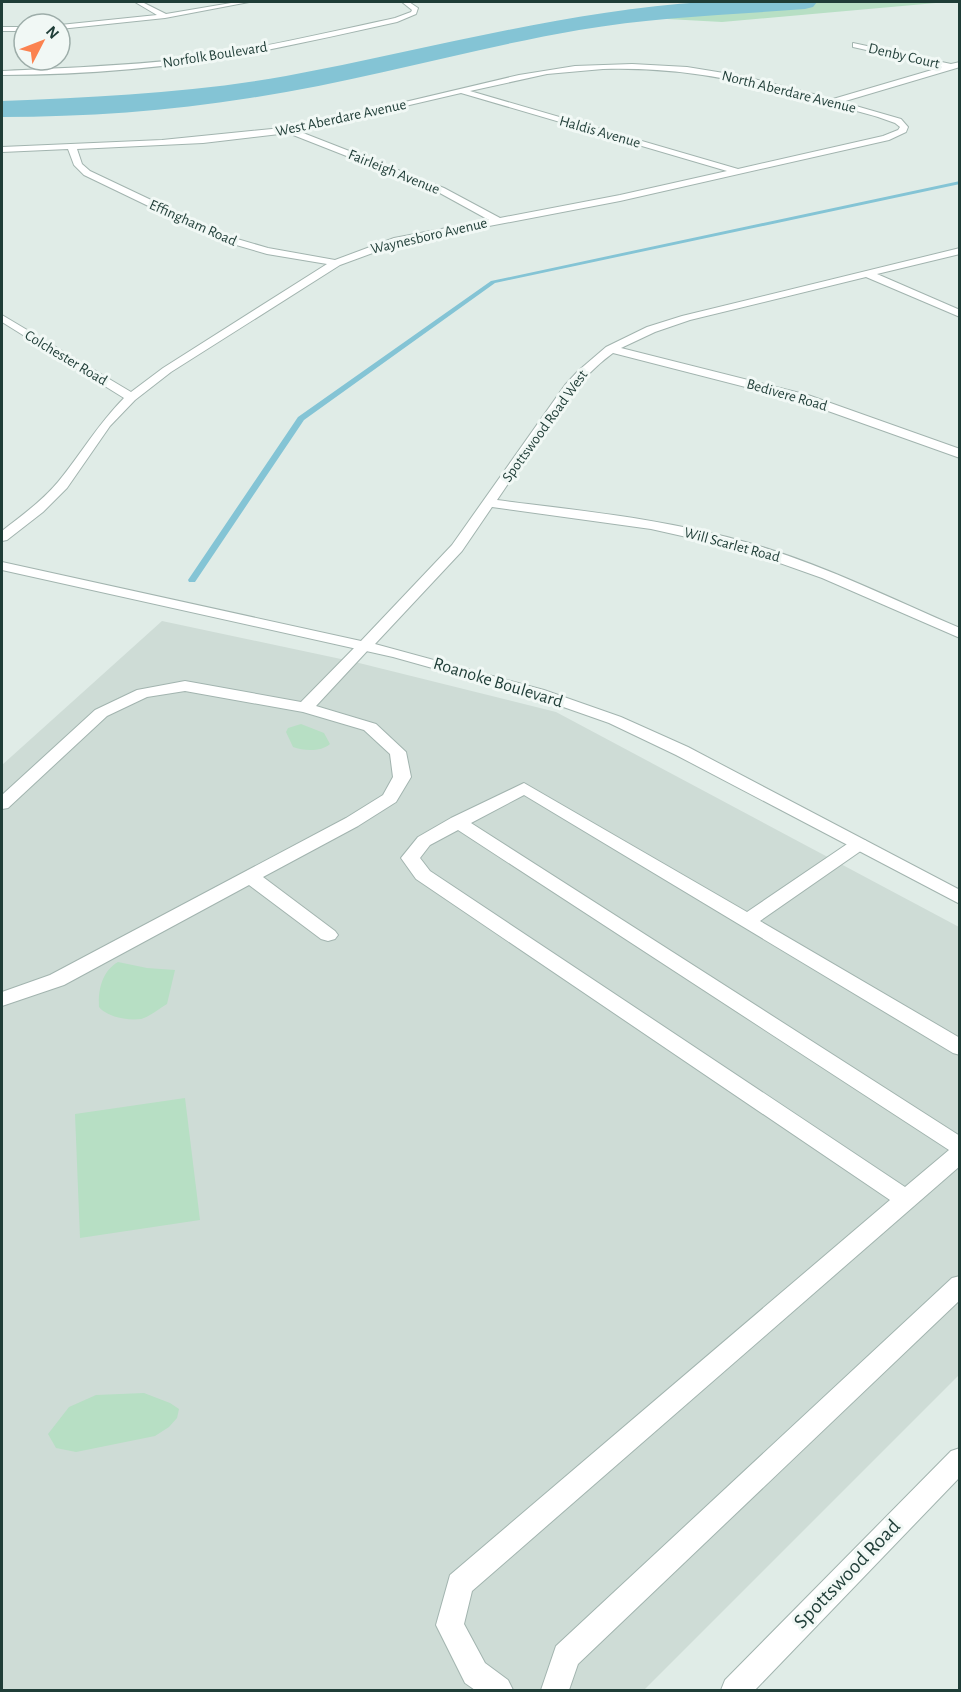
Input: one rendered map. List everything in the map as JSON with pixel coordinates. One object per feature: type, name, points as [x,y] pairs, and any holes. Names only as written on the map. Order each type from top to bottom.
[{"type":"street","points":[[138,2],[165,16]]},
{"type":"street","points":[[72,26],[165,16],[246,2]]},
{"type":"street","name":"Norfolk Boulevard","points":[[2,73],[116,68],[218,56],[397,20],[414,13],[416,9],[409,3]]},
{"type":"street","name":"Denby Court","points":[[856,45],[955,65]]},
{"type":"street","points":[[831,102],[955,65]]},
{"type":"street","name":"West Aberdare Avenue","points":[[2,149],[229,138],[289,130],[549,72],[618,67],[678,68]]},
{"type":"street","name":"North Aberdare Avenue","points":[[678,68],[719,74],[898,121]]},
{"type":"street","name":"Haldis Avenue","points":[[462,91],[737,172]]},
{"type":"street","name":"Waynesboro Avenue","points":[[2,537],[38,509],[62,485],[106,423],[131,397],[167,370],[336,263],[398,240],[620,198],[886,138],[902,132],[904,127],[898,121]]},
{"type":"street","name":"Fairleigh Avenue","points":[[289,130],[441,190],[496,220]]},
{"type":"street","name":"Effingham Road","points":[[72,147],[78,165],[87,173],[223,238],[267,251],[336,263]]},
{"type":"street","name":"Spottswood Road West","points":[[305,708],[458,548],[569,388],[589,364],[610,349],[644,332],[686,318],[960,251]]},
{"type":"street","points":[[867,274],[960,314]]},
{"type":"street","name":"Colchester Road","points":[[2,318],[131,397]]},
{"type":"street","name":"Bedivere Road","points":[[610,349],[804,398],[960,454]]},
{"type":"street","name":"Will Scarlet Road","points":[[490,503],[661,527],[745,546],[819,572],[960,634]]},
{"type":"street","name":"Roanoke Boulevard","points":[[2,566],[364,646],[501,681],[615,720],[732,776],[960,898]]},
{"type":"street","points":[[2,804],[101,713],[143,693],[185,686],[305,708],[370,727],[398,752],[402,777],[390,798],[352,822],[57,980],[2,999]]},
{"type":"street","points":[[906,1199],[423,875],[410,858],[424,841],[524,788],[960,1048]]},
{"type":"street","points":[[457,822],[960,1147]]},
{"type":"street","points":[[747,921],[859,844]]},
{"type":"street","points":[[250,877],[328,935]]},
{"type":"street","points":[[498,1690],[475,1673],[450,1625],[460,1584],[960,1154]]},
{"type":"street","points":[[555,1690],[566,1656],[960,1285]]},
{"type":"street","name":"Spottswood Road","points":[[735,1690],[960,1459]]},
{"type":"shaded area","points":[[162,621],[355,662],[556,712],[959,927],[959,1375],[644,1690],[2,1690],[2,765]]},
{"type":"green space","points":[[823,2],[947,2],[722,22],[649,18],[695,10]]},
{"type":"green space","points":[[301,724],[324,733],[330,744],[312,750],[293,747],[286,732],[288,728]]},
{"type":"green space","points":[[118,962],[147,968],[175,970],[167,1004],[141,1019],[118,1018],[99,1007],[102,982],[108,970]]},
{"type":"green space","points":[[185,1098],[200,1220],[80,1238],[75,1114]]},
{"type":"green space","points":[[144,1393],[179,1409],[177,1418],[169,1427],[155,1436],[76,1452],[56,1448],[48,1434],[69,1407],[96,1395]]},
{"type":"water","points":[[767,2],[823,2],[695,10],[649,18],[626,10]]},
{"type":"waterway","points":[[2,109],[108,105],[216,95],[328,76],[581,22],[670,11],[805,2]]},
{"type":"waterway","points":[[192,580],[301,419],[493,282],[960,182]]}]
